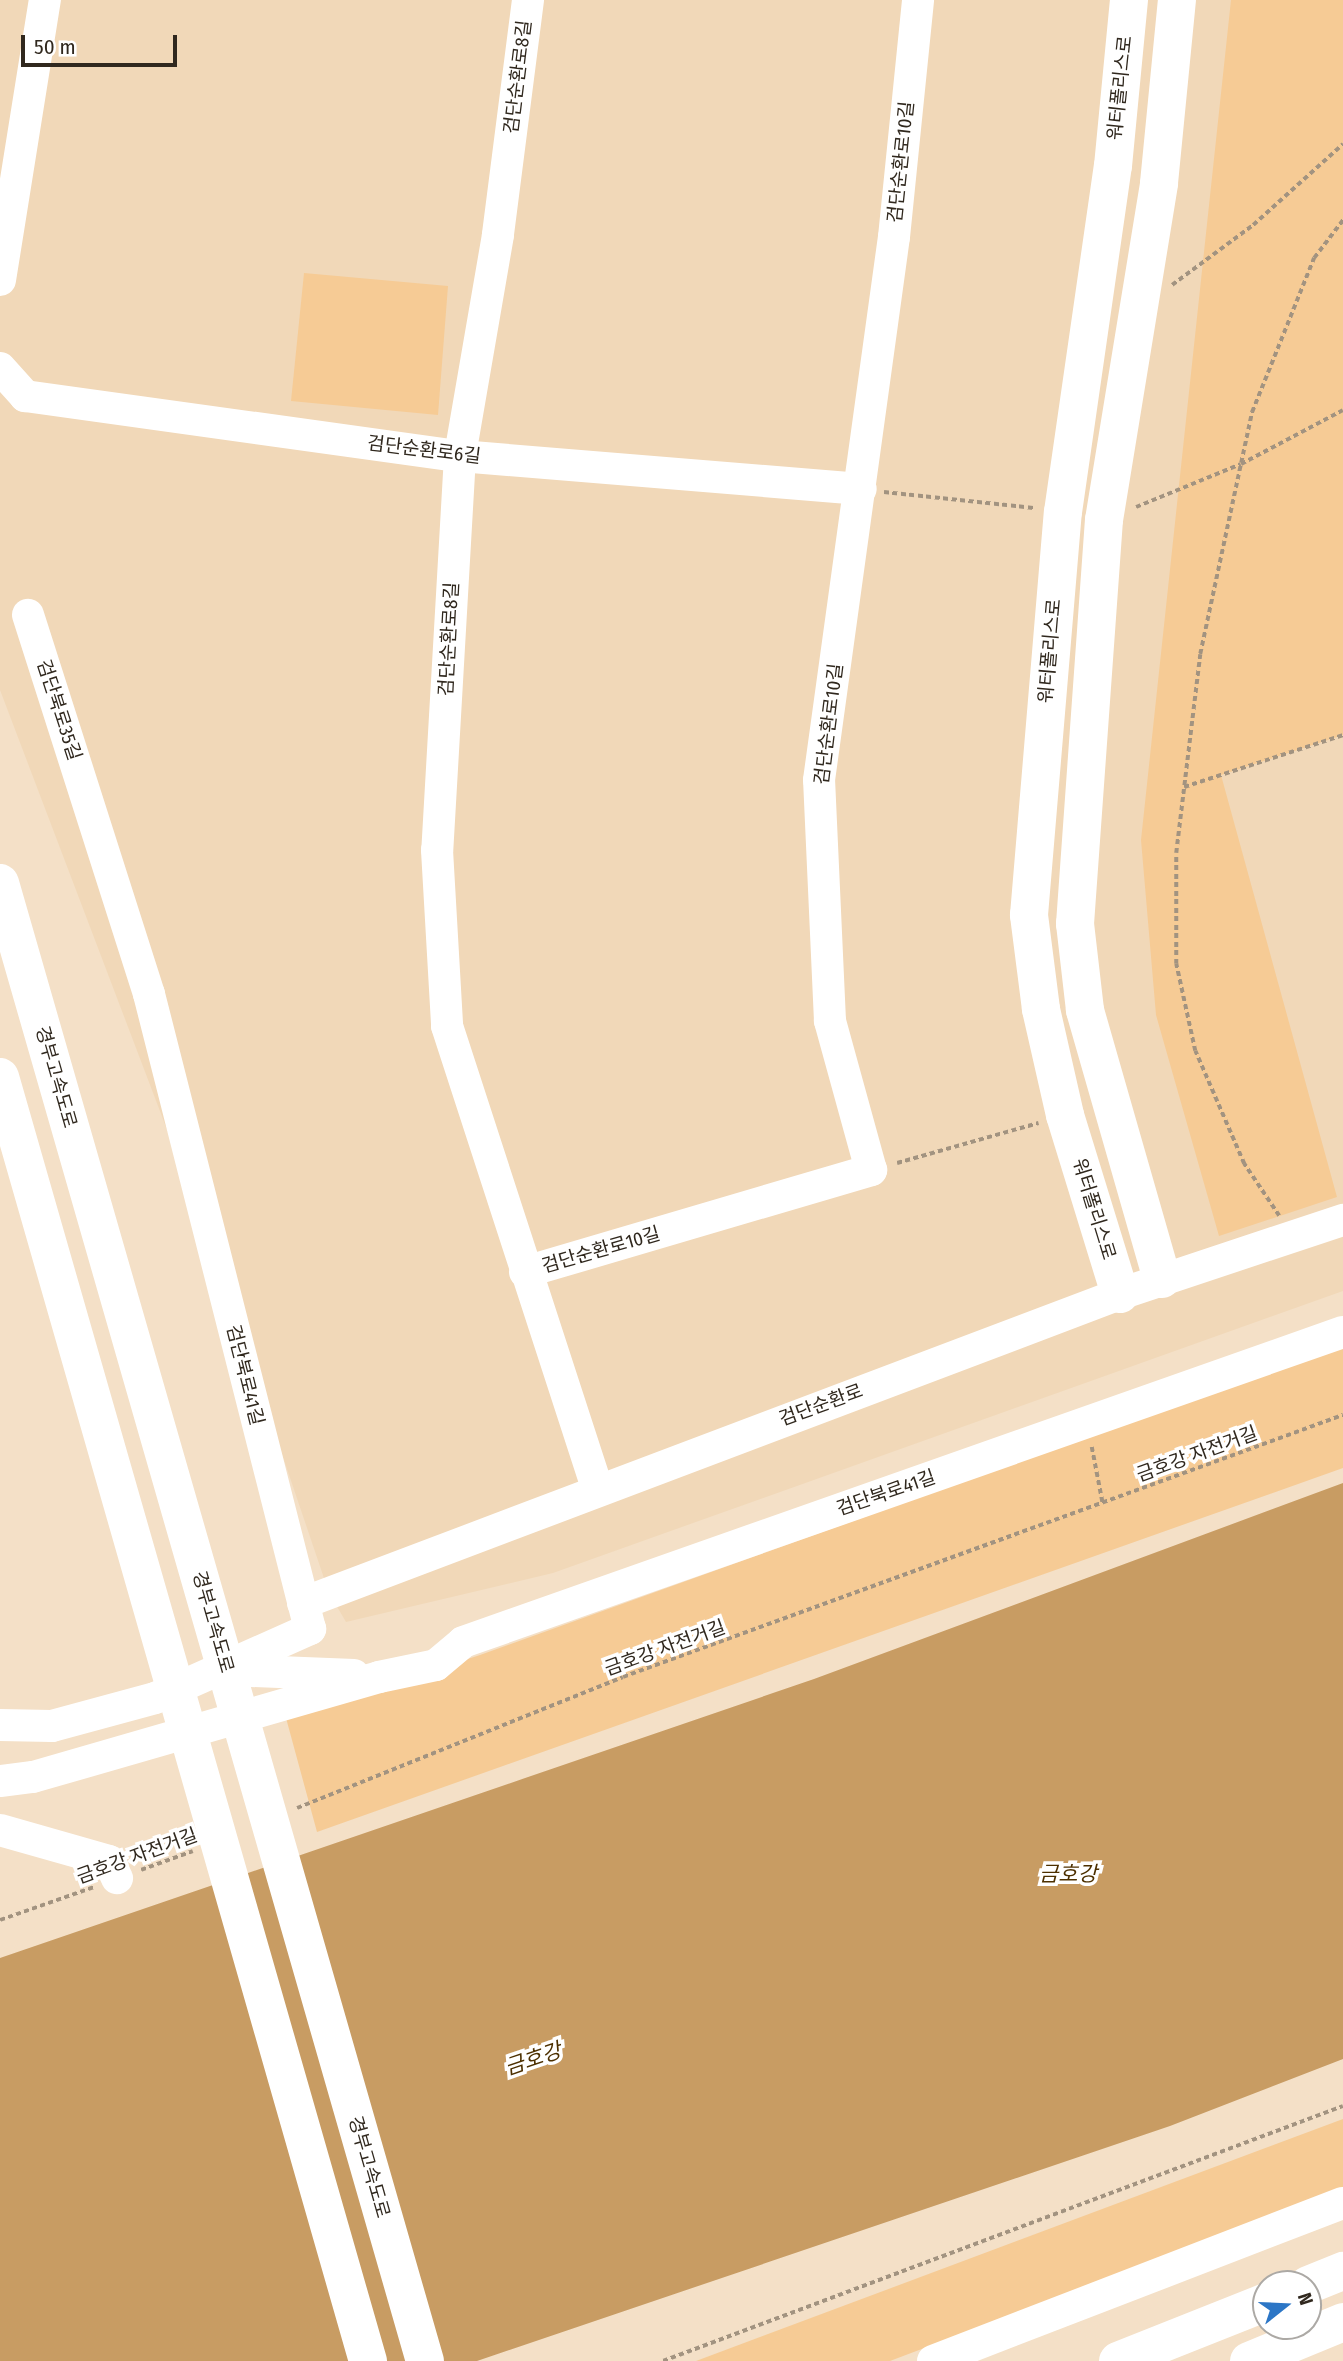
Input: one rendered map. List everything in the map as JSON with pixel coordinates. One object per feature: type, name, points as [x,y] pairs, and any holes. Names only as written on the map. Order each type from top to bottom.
[{"type":"main road","name":"워터폴리스로","points":[[1120,1294],[1065,1115],[1041,1009],[1029,915],[1063,512],[1112,166],[1129,0]]},
{"type":"main road","points":[[1162,1279],[1085,1010],[1075,924],[1104,520],[1135,312],[1159,183],[1177,0]]},
{"type":"main road","name":"경부고속도로","points":[[0,883],[425,2361]]},
{"type":"main road","points":[[0,1077],[152,1599],[368,2361]]},
{"type":"main road","points":[[1322,2279],[1343,2271]]},
{"type":"main road","points":[[1118,2361],[1252,2308]]},
{"type":"main road","points":[[1262,2356],[1343,2322]]},
{"type":"main road","points":[[1262,2356],[1300,2348],[1343,2331]]},
{"type":"street","points":[[0,280],[45,0]]},
{"type":"street","name":"검단순환로8길","points":[[528,0],[498,235],[460,456],[436,850],[447,1026],[597,1488]]},
{"type":"street","name":"검단순환로10길","points":[[525,1272],[871,1171],[830,1021],[819,780],[861,489],[918,0]]},
{"type":"street","name":"검단순환로6길","points":[[0,368],[25,396],[460,456],[861,489]]},
{"type":"street","name":"검단북로35길","points":[[28,615],[89,805]]},
{"type":"street","name":"검단북로41길","points":[[0,1726],[52,1726],[155,1698],[310,1629],[149,994],[89,805]]},
{"type":"street","name":"검단순환로","points":[[303,1603],[597,1488],[1120,1294],[1343,1220]]},
{"type":"street","name":"검단북로41길","points":[[380,1677],[436,1665],[463,1642],[1343,1332]]},
{"type":"street","points":[[219,1669],[380,1677]]},
{"type":"street","points":[[0,1781],[33,1777],[380,1677]]},
{"type":"street","points":[[0,1830],[109,1861],[117,1878]]},
{"type":"street","points":[[933,2361],[1343,2203]]},
{"type":"path","points":[[1135,312],[1253,225],[1343,144]]},
{"type":"path","points":[[1294,1237],[1244,1164],[1195,1051],[1176,964],[1176,853],[1199,654],[1252,412],[1314,258],[1343,220]]},
{"type":"path","points":[[1104,520],[1241,464],[1343,410]]},
{"type":"path","points":[[861,489],[1063,512]]},
{"type":"path","points":[[1184,787],[1343,735]]},
{"type":"path","points":[[871,1171],[1065,1115]]},
{"type":"path","name":"금호강 자전거길","points":[[294,1809],[623,1677],[1343,1415]]},
{"type":"path","points":[[1087,1422],[1102,1504]]},
{"type":"path","name":"금호강 자전거길","points":[[0,1920],[198,1848]]},
{"type":"path","points":[[663,2361],[1343,2106]]},
{"type":"shaded area","points":[[0,0],[1343,0],[1343,1291],[553,1573],[346,1622],[329,1593],[215,1256],[0,690]]},
{"type":"shaded area","points":[[1231,0],[1343,0],[1343,735],[1221,775],[1337,1197],[1219,1236],[1156,1015],[1141,840]]},
{"type":"shaded area","points":[[304,273],[448,286],[438,415],[291,401]]},
{"type":"shaded area","points":[[1343,1345],[1343,1468],[317,1832],[286,1718],[480,1655]]},
{"type":"shaded area","points":[[1343,2119],[1343,2189],[890,2361],[696,2361]]},
{"type":"water","name":"금호강","points":[[1343,1483],[1343,2059],[1170,2126],[477,2361],[0,2361],[0,1958],[814,1679]]}]
